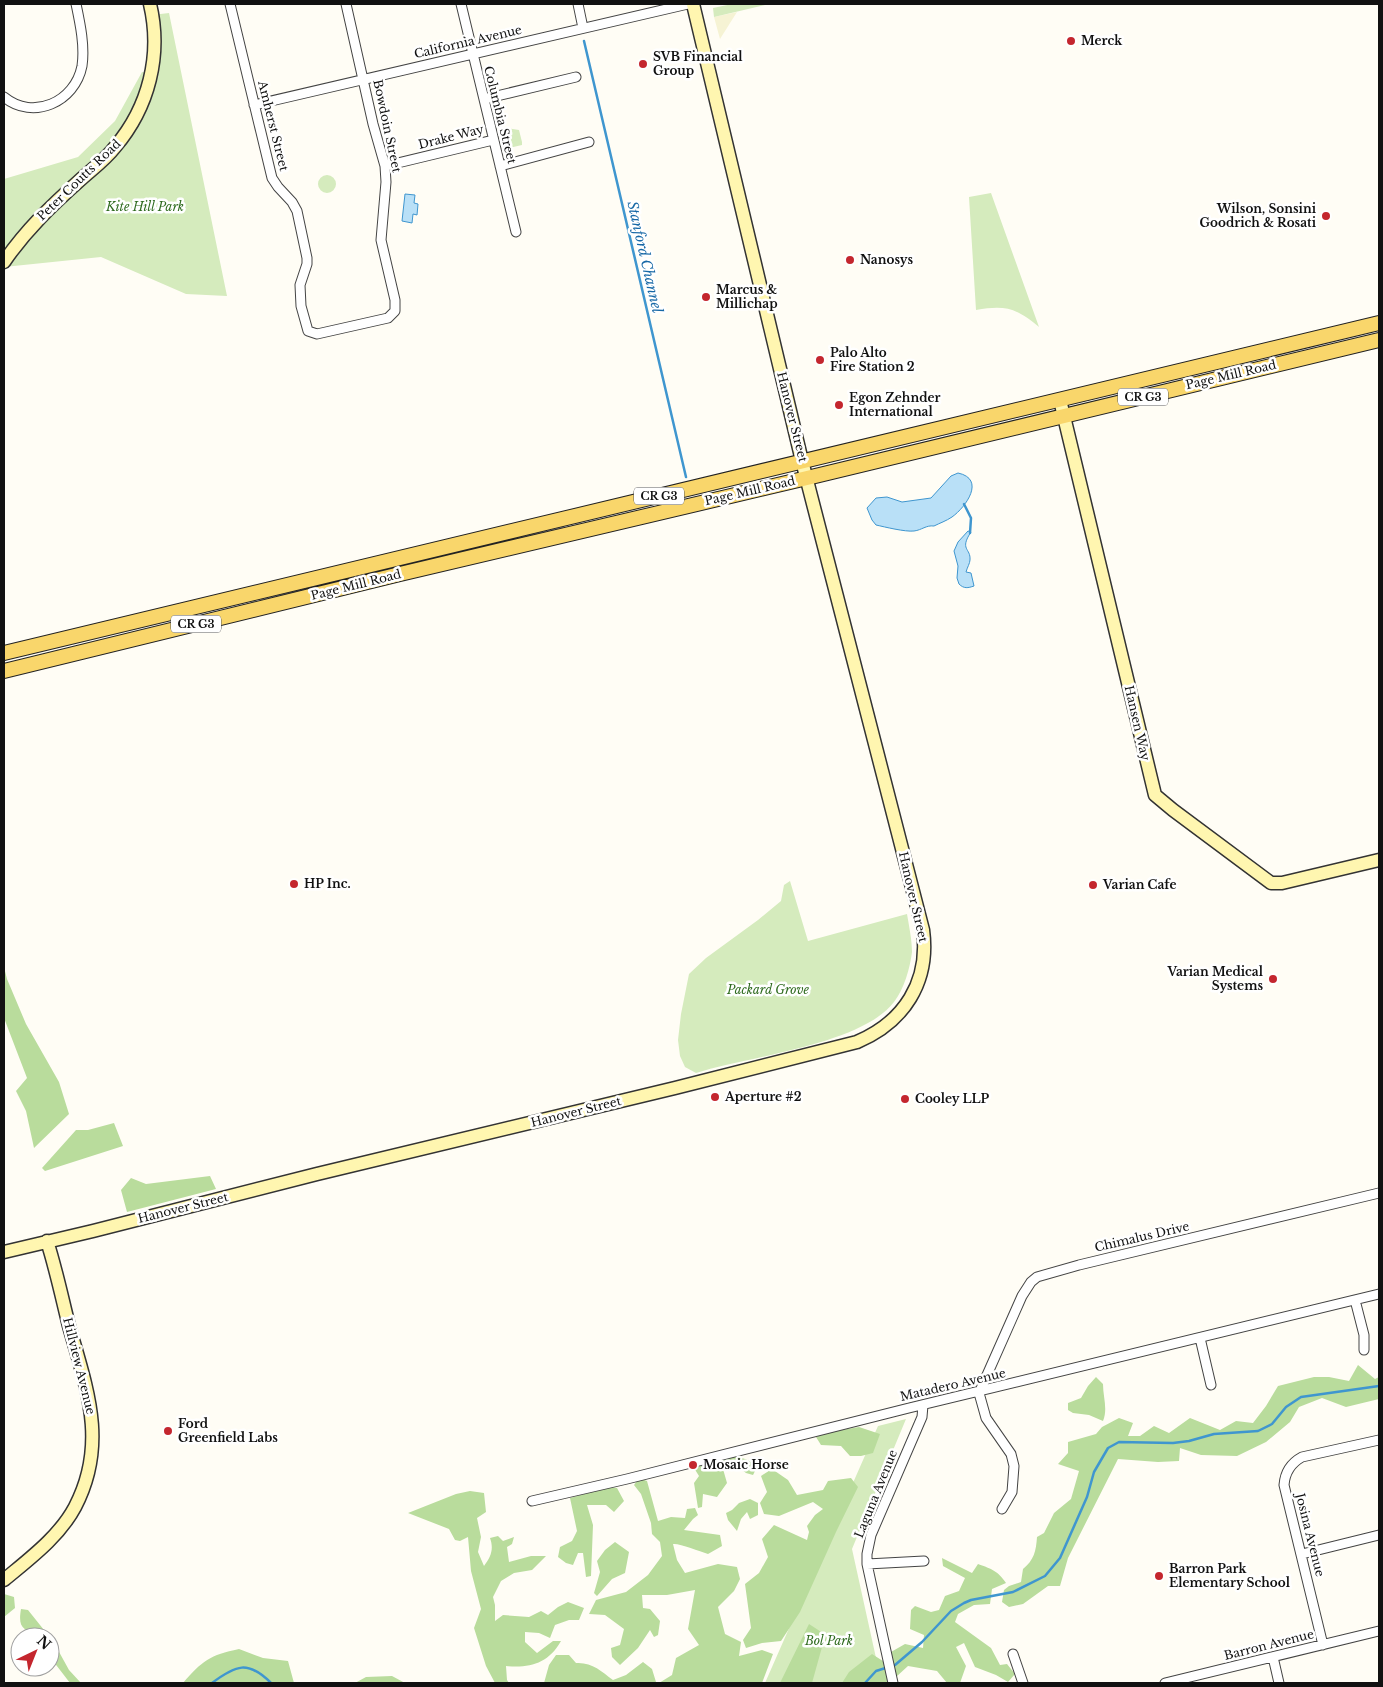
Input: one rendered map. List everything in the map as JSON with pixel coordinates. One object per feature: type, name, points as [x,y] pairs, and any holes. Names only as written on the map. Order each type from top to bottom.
[{"type":"main road","name":"Page Mill Road","points":[[4,653],[1379,323]]},
{"type":"main road","name":"Page Mill Road","points":[[4,668],[807,478],[1379,340]]},
{"type":"main road","points":[[387,578],[400,558]]},
{"type":"street","points":[[4,97],[25,108],[35,108],[52,105],[67,94],[80,73],[83,58],[80,23],[76,4]]},
{"type":"street","name":"Peter Coutts Road","points":[[4,262],[29,229],[114,148],[129,130],[142,107],[152,73],[154,44],[150,4]]},
{"type":"street","name":"Amherst Street","points":[[230,4],[272,178],[292,202],[297,212],[307,264],[300,285],[302,306],[308,331],[317,334],[388,318],[394,314]]},
{"type":"street","name":"Bowdoin Street","points":[[346,4],[385,166],[386,182],[381,240],[395,300],[396,311],[394,314]]},
{"type":"street","name":"Columbia Street","points":[[462,4],[516,232]]},
{"type":"street","points":[[578,4],[583,28]]},
{"type":"street","name":"California Avenue","points":[[254,105],[688,4]]},
{"type":"street","name":"Hanover Street","points":[[4,1252],[306,1176],[828,1050],[871,1036],[893,1020],[911,998],[921,973],[925,951],[923,930],[802,461],[693,4]]},
{"type":"street","points":[[484,100],[576,77]]},
{"type":"street","name":"Drake Way","points":[[385,166],[494,140]]},
{"type":"street","points":[[500,166],[589,142]]},
{"type":"street","name":"Hansen Way","points":[[1060,400],[1155,795],[1161,802],[1271,883],[1282,883],[1379,860]]},
{"type":"street","name":"Chimalus Drive","points":[[979,1392],[1022,1296],[1030,1282],[1037,1277],[1079,1264],[1379,1194]]},
{"type":"street","name":"Hillview Avenue","points":[[4,1580],[63,1525],[75,1507],[91,1462],[93,1440],[90,1409],[47,1241]]},
{"type":"street","name":"Matadero Avenue","points":[[532,1501],[642,1476],[923,1405],[1379,1294]]},
{"type":"street","points":[[1355,1300],[1364,1335],[1364,1350]]},
{"type":"street","points":[[1200,1338],[1211,1385]]},
{"type":"street","points":[[979,1392],[986,1418],[1011,1454],[1014,1466],[1012,1492],[1002,1509]]},
{"type":"street","name":"Laguna Avenue","points":[[893,1683],[887,1661],[867,1554],[871,1535],[922,1417],[923,1405]]},
{"type":"street","name":"Josina Avenue","points":[[1324,1645],[1284,1485],[1285,1479],[1293,1462],[1302,1457],[1379,1440]]},
{"type":"street","points":[[1302,1554],[1379,1535]]},
{"type":"street","points":[[868,1564],[924,1561]]},
{"type":"street","name":"Barron Avenue","points":[[1165,1683],[1379,1631]]},
{"type":"street","points":[[1014,1654],[1022,1683]]},
{"type":"street","points":[[1273,1657],[1279,1683]]},
{"type":"shaded area","points":[[737,12],[720,39],[714,17]]},
{"type":"green space","points":[[732,4],[769,4],[714,17],[713,8]]},
{"type":"green space","name":"Kite Hill Park","points":[[169,13],[227,296],[186,294],[101,257],[4,267],[4,179],[78,157],[115,121],[142,72],[152,73],[152,15]]},
{"type":"green space","points":[[507,128],[519,130],[522,145],[507,147],[503,132]]},
{"type":"green space","points":[[327,175],[333,178],[336,184],[333,190],[327,193],[321,190],[318,184],[321,178]]},
{"type":"green space","points":[[991,193],[1039,327],[1017,312],[1003,308],[976,310],[969,197]]},
{"type":"green space","name":"Packard Grove","points":[[790,881],[808,941],[907,914],[912,952],[904,985],[894,1002],[878,1017],[857,1029],[802,1047],[696,1073],[685,1067],[680,1056],[678,1040],[689,974],[706,958],[781,901],[784,885]]},
{"type":"green space","points":[[4,967],[7,979],[26,1024],[59,1082],[69,1114],[34,1148],[26,1111],[16,1091],[27,1078],[4,1018]]},
{"type":"green space","points":[[114,1123],[123,1146],[45,1171],[42,1168],[76,1130],[88,1130]]},
{"type":"green space","points":[[210,1176],[216,1189],[127,1212],[121,1190],[131,1178],[146,1184]]},
{"type":"green space","points":[[1358,1365],[1375,1379],[1379,1377],[1379,1399],[1346,1407],[1322,1398],[1299,1407],[1290,1422],[1266,1442],[1237,1456],[1201,1455],[1180,1448],[1179,1461],[1158,1462],[1118,1459],[1068,1558],[1060,1586],[1048,1586],[1023,1604],[1009,1607],[1002,1602],[1004,1590],[1021,1582],[1023,1569],[1034,1555],[1037,1537],[1044,1533],[1054,1513],[1071,1499],[1079,1471],[1058,1464],[1068,1453],[1068,1442],[1096,1434],[1102,1427],[1119,1418],[1133,1423],[1128,1436],[1140,1436],[1154,1426],[1169,1433],[1190,1418],[1220,1430],[1236,1421],[1253,1423],[1278,1386],[1314,1377],[1329,1377],[1349,1381]]},
{"type":"green space","points":[[1096,1377],[1103,1384],[1105,1407],[1103,1421],[1089,1415],[1073,1413],[1068,1410],[1068,1403],[1081,1398]]},
{"type":"green space","name":"Bol Park","points":[[906,1419],[852,1549],[878,1667],[861,1683],[765,1683],[878,1426]]},
{"type":"green space","points":[[859,1427],[880,1434],[873,1453],[850,1456],[841,1446],[821,1445],[816,1437],[830,1432]]},
{"type":"green space","points":[[735,1456],[758,1465],[753,1475],[746,1473],[736,1465],[723,1469],[727,1483],[717,1497],[703,1494],[702,1507],[698,1508],[694,1483],[699,1476],[694,1468]]},
{"type":"green space","points":[[772,1469],[788,1480],[797,1495],[823,1490],[828,1481],[851,1478],[858,1487],[800,1612],[781,1641],[762,1643],[746,1648],[743,1640],[751,1628],[745,1584],[759,1573],[768,1557],[762,1539],[774,1525],[807,1540],[809,1532],[807,1526],[815,1515],[823,1509],[813,1502],[779,1516],[764,1514],[760,1503],[767,1492],[761,1476]]},
{"type":"green space","points":[[639,1478],[647,1481],[658,1521],[671,1517],[685,1518],[687,1509],[695,1508],[698,1515],[684,1530],[720,1535],[722,1546],[708,1554],[673,1544],[677,1560],[685,1573],[718,1564],[737,1567],[740,1579],[734,1591],[718,1607],[725,1634],[741,1642],[739,1656],[762,1650],[773,1654],[762,1683],[659,1683],[672,1675],[676,1658],[699,1645],[688,1629],[695,1590],[667,1595],[642,1595],[643,1608],[650,1609],[660,1621],[658,1635],[654,1637],[650,1630],[638,1648],[620,1665],[612,1657],[611,1648],[620,1645],[624,1629],[605,1615],[589,1614],[596,1600],[626,1592],[648,1575],[662,1556],[660,1542],[652,1534],[651,1523],[641,1494],[634,1485]]},
{"type":"green space","points":[[609,1487],[617,1488],[624,1501],[614,1512],[606,1505],[587,1505],[593,1525],[591,1576],[586,1577],[583,1553],[578,1553],[573,1565],[566,1563],[558,1557],[560,1547],[572,1541],[577,1531],[570,1498]]},
{"type":"green space","points":[[470,1491],[484,1493],[486,1512],[477,1518],[481,1537],[478,1552],[484,1566],[491,1553],[490,1538],[498,1536],[503,1541],[514,1537],[512,1544],[507,1547],[509,1562],[531,1556],[546,1556],[532,1570],[514,1573],[501,1581],[493,1597],[495,1621],[503,1615],[529,1617],[541,1611],[548,1615],[568,1602],[584,1608],[579,1620],[569,1620],[555,1625],[550,1638],[539,1633],[525,1632],[525,1642],[537,1653],[553,1641],[561,1641],[550,1655],[538,1663],[523,1666],[506,1666],[509,1683],[495,1683],[486,1666],[474,1628],[481,1609],[471,1571],[468,1537],[460,1541],[455,1540],[449,1529],[408,1513],[456,1494]]},
{"type":"green space","points":[[750,1499],[758,1503],[758,1515],[750,1519],[747,1512],[741,1519],[737,1531],[728,1520],[726,1513],[739,1503]]},
{"type":"green space","points":[[615,1542],[629,1552],[625,1573],[612,1579],[597,1596],[594,1593],[600,1572],[597,1561],[605,1550]]},
{"type":"green space","points":[[942,1558],[972,1573],[978,1564],[987,1567],[997,1573],[1006,1583],[992,1589],[990,1604],[974,1605],[958,1614],[955,1622],[991,1648],[1000,1665],[1007,1664],[1015,1674],[1008,1682],[975,1667],[964,1643],[956,1647],[966,1666],[960,1683],[947,1683],[937,1671],[908,1666],[896,1677],[891,1652],[905,1644],[923,1648],[924,1635],[910,1629],[911,1610],[915,1606],[931,1612],[939,1610],[945,1596],[959,1591],[965,1578],[943,1566]]},
{"type":"green space","points":[[4,1594],[14,1597],[15,1608],[4,1617]]},
{"type":"green space","points":[[21,1609],[28,1610],[42,1627],[22,1627],[20,1620]]},
{"type":"green space","points":[[809,1624],[832,1639],[822,1647],[812,1683],[780,1683]]},
{"type":"green space","points":[[239,1649],[263,1658],[288,1661],[294,1683],[183,1683],[207,1660]]},
{"type":"green space","points":[[60,1654],[69,1670],[81,1683],[70,1683],[60,1670]]},
{"type":"green space","points":[[872,1654],[886,1663],[889,1683],[842,1683],[849,1672]]},
{"type":"green space","points":[[556,1655],[569,1655],[576,1663],[592,1666],[613,1680],[626,1675],[643,1662],[652,1669],[656,1682],[544,1683],[549,1665]]},
{"type":"green space","points":[[392,1676],[405,1683],[355,1683],[366,1677]]},
{"type":"water","points":[[405,194],[415,195],[414,203],[418,204],[417,215],[413,214],[412,223],[402,221]]},
{"type":"water","points":[[958,473],[966,476],[971,481],[971,494],[963,507],[948,520],[934,526],[910,531],[876,525],[872,520],[867,508],[876,498],[887,497],[902,502],[931,498],[951,476]]},
{"type":"water","points":[[968,531],[971,532],[966,546],[970,560],[966,572],[971,573],[974,586],[966,588],[959,584],[957,578],[958,566],[954,551],[958,542]]},
{"type":"waterway","name":"Stanford Channel","points":[[584,41],[686,477]]},
{"type":"waterway","points":[[964,504],[971,518],[970,533]]},
{"type":"waterway","points":[[865,1683],[876,1671],[895,1665],[922,1642],[951,1611],[964,1603],[1013,1592],[1045,1576],[1060,1558],[1087,1497],[1094,1472],[1108,1448],[1119,1442],[1173,1443],[1214,1434],[1258,1431],[1272,1424],[1286,1407],[1301,1397],[1379,1386]]},
{"type":"waterway","points":[[212,1683],[228,1672],[242,1668],[249,1668],[255,1671],[271,1683]]},
{"type":"place","name":"Merck","points":[[1071,41]]},
{"type":"place","name":"SVB Financial Group","points":[[643,64]]},
{"type":"place","name":"Wilson, Sonsini Goodrich & Rosati","points":[[1326,216]]},
{"type":"place","name":"Nanosys","points":[[850,260]]},
{"type":"place","name":"Marcus & Millichap","points":[[706,297]]},
{"type":"place","name":"Palo Alto Fire Station 2","points":[[820,360]]},
{"type":"place","name":"Egon Zehnder International","points":[[839,405]]},
{"type":"place","name":"HP Inc.","points":[[294,884]]},
{"type":"place","name":"Varian Cafe","points":[[1093,885]]},
{"type":"place","name":"Varian Medical Systems","points":[[1273,979]]},
{"type":"place","name":"Aperture #2","points":[[715,1097]]},
{"type":"place","name":"Cooley LLP","points":[[905,1099]]},
{"type":"place","name":"Ford Greenfield Labs","points":[[168,1431]]},
{"type":"place","name":"Mosaic Horse","points":[[693,1465]]},
{"type":"place","name":"Barron Park Elementary School","points":[[1159,1576]]}]
